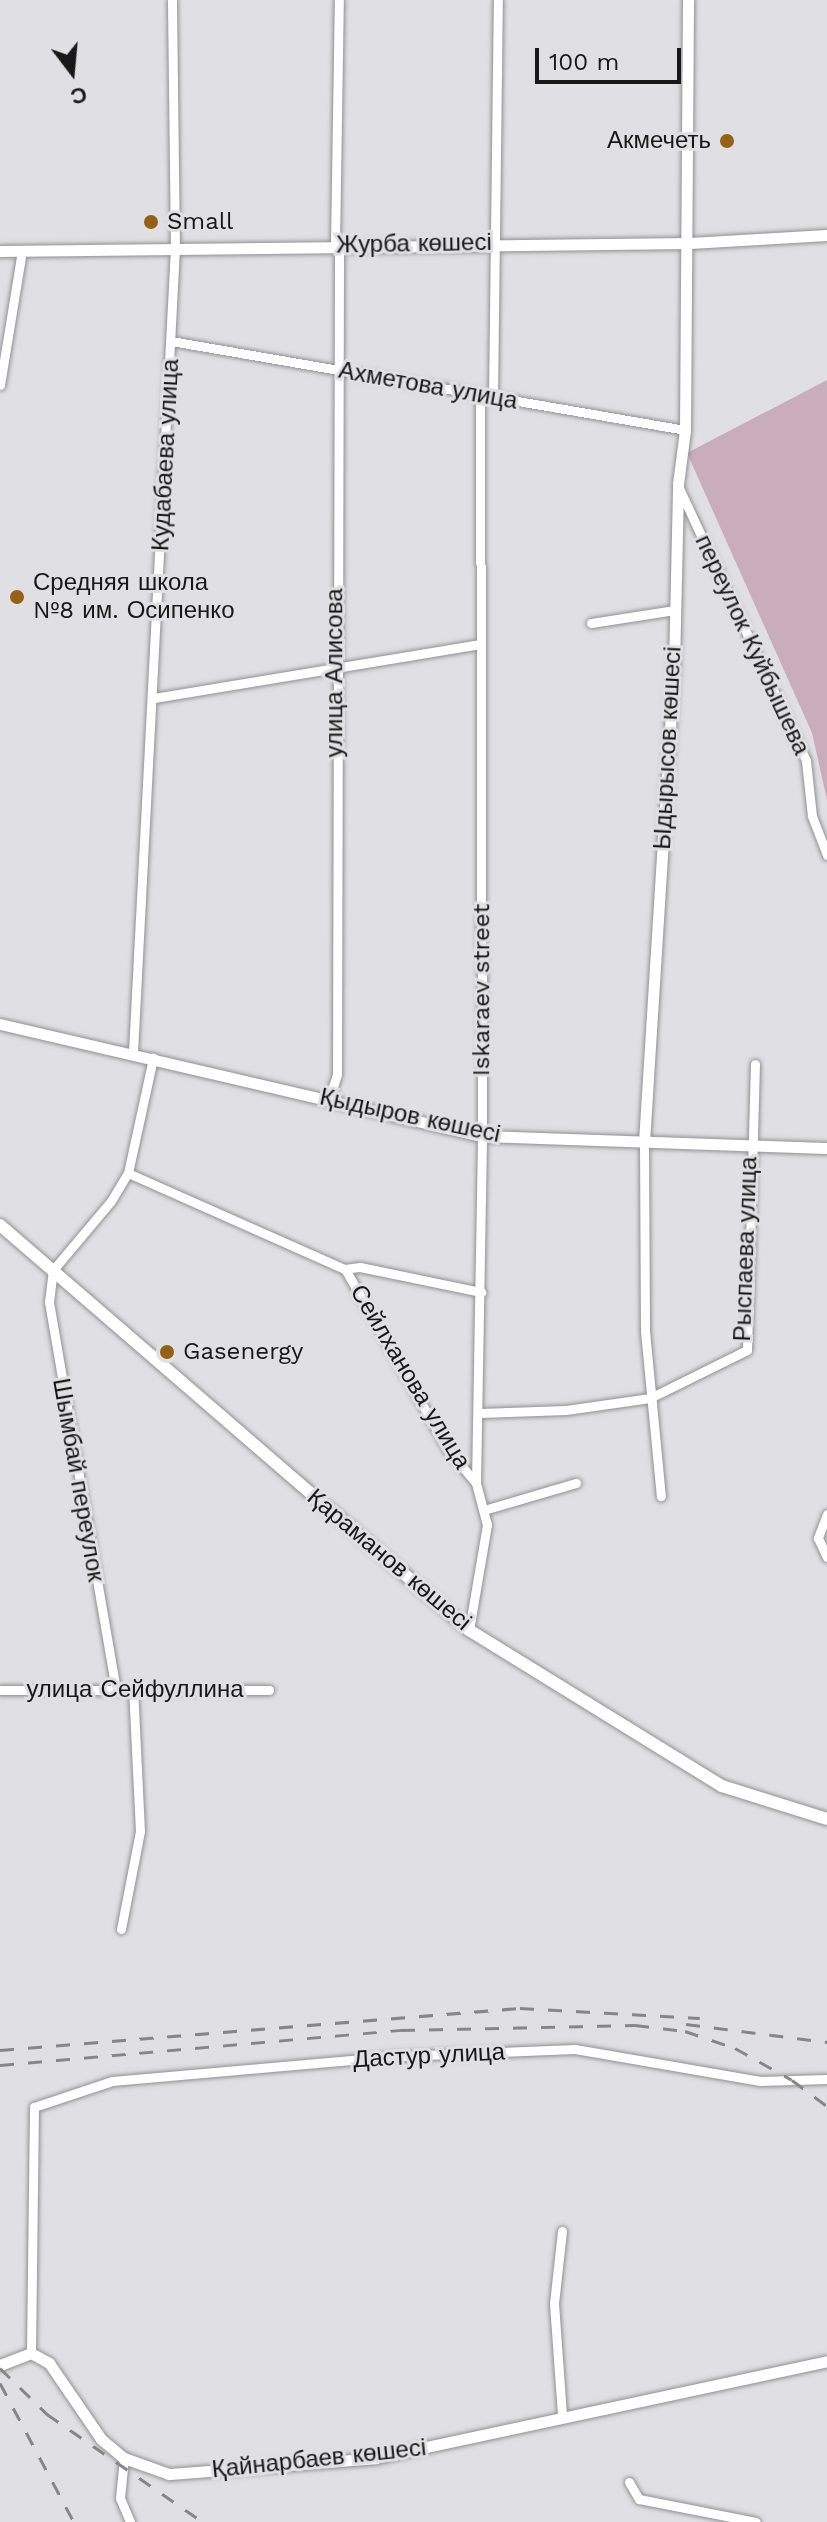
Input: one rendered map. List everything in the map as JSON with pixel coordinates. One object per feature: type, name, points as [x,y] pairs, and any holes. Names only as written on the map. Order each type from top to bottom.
[{"type":"main road","name":"Қараманов көшесі","points":[[0,1225],[469,1630],[708,1778],[827,1819]]},
{"type":"street","name":"Кудабаева улица","points":[[133,1052],[154,698],[175,249],[172,0]]},
{"type":"street","name":"улица Алисова","points":[[329,1099],[337,1074],[334,669],[339,0]]},
{"type":"street","points":[[493,398],[498,0]]},
{"type":"street","name":"Ыдырысов көшесі","points":[[661,1496],[649,1398],[644,1142],[675,610],[678,484],[685,430],[690,243],[688,0]]},
{"type":"street","name":"Журба көшесі","points":[[0,251],[495,242],[690,243],[827,235]]},
{"type":"street","points":[[0,385],[22,251]]},
{"type":"street","name":"Ахметова улица","points":[[171,341],[685,430]]},
{"type":"street","name":"Iskaraev street","points":[[469,1630],[484,1566],[484,1510],[476,1483],[480,1413],[482,1136],[480,396]]},
{"type":"street","name":"переулок Куйбышева","points":[[678,484],[806,761],[812,816],[827,855]]},
{"type":"street","points":[[591,623],[675,610]]},
{"type":"street","points":[[154,698],[481,644]]},
{"type":"street","name":"Қыдыров көшесі","points":[[0,1024],[133,1052],[482,1136],[827,1148]]},
{"type":"street","points":[[53,1270],[111,1201],[128,1173],[153,1058]]},
{"type":"street","name":"Рыспаева улица","points":[[480,1413],[566,1410],[649,1398],[747,1350],[750,1143],[755,1064]]},
{"type":"street","name":"Сейлханова улица","points":[[128,1173],[345,1269],[360,1267],[481,1292]]},
{"type":"street","name":"Сейлханова улица","points":[[345,1269],[449,1451],[476,1483]]},
{"type":"street","name":"Шымбай переулок","points":[[53,1270],[49,1302],[57,1365],[116,1690]]},
{"type":"street","points":[[484,1510],[576,1483]]},
{"type":"street","points":[[827,1514],[818,1538],[827,1557]]},
{"type":"street","name":"улица Сейфуллина","points":[[0,1690],[269,1690]]},
{"type":"street","points":[[121,1929],[140,1831],[133,1690]]},
{"type":"street","name":"Дастур улица","points":[[31,2353],[34,2107],[112,2081],[400,2056],[575,2049],[760,2081],[827,2079]]},
{"type":"street","points":[[562,2231],[554,2303],[562,2415]]},
{"type":"street","points":[[0,2365],[31,2353]]},
{"type":"street","name":"Қайнарбаев көшесі","points":[[31,2353],[49,2363],[101,2439],[124,2458],[169,2474],[375,2458],[562,2415],[827,2361]]},
{"type":"street","points":[[124,2458],[120,2498],[130,2522]]},
{"type":"street","points":[[629,2482],[639,2499],[756,2522]]},
{"type":"shaded area","points":[[827,380],[827,800],[812,733],[687,453]]},
{"type":"railway","points":[[0,2050],[520,2008],[700,2018]]},
{"type":"railway","points":[[686,2024],[827,2042]]},
{"type":"railway","points":[[0,2065],[401,2030],[635,2025],[685,2031],[735,2048],[792,2080],[827,2106]]},
{"type":"railway","points":[[0,2368],[47,2414],[203,2522]]},
{"type":"railway","points":[[0,2383],[74,2522]]},
{"type":"place","name":"Акмечеть","points":[[727,141]]},
{"type":"place","name":"Small","points":[[151,222]]},
{"type":"place","name":"Средняя школа №8 им. Осипенко","points":[[17,597]]},
{"type":"place","name":"Gasenergy","points":[[167,1352]]}]
